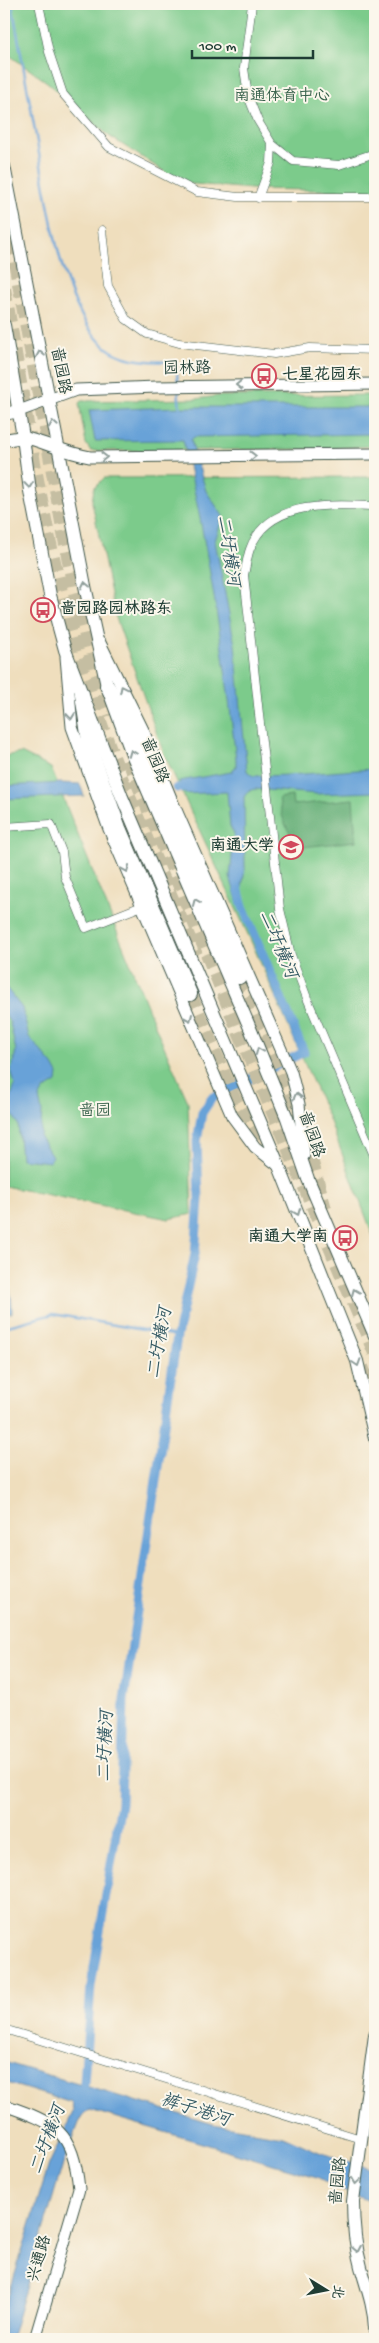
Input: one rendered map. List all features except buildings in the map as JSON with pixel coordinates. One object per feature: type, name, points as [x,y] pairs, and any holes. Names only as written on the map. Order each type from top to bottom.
[{"type":"highway","points":[[108,686],[132,724],[239,977]]},
{"type":"highway","points":[[82,694],[90,748],[119,828],[190,994]]},
{"type":"main road","name":"啬园路","points":[[4,166],[57,446],[95,633],[108,686],[132,754],[287,1118],[308,1179],[375,1336]]},
{"type":"main road","points":[[4,325],[19,411],[30,491],[48,585],[65,650],[122,798],[279,1166],[371,1395],[375,1438]]},
{"type":"main road","name":"园林路","points":[[4,414],[19,411]]},
{"type":"main road","points":[[4,440],[23,437]]},
{"type":"main road","name":"啬园路","points":[[375,2035],[353,2201],[353,2228],[360,2266],[374,2306],[375,2328]]},
{"type":"street","points":[[39,4],[49,52],[63,94],[109,147],[197,192],[258,198],[375,197]]},
{"type":"street","points":[[252,4],[244,68],[248,96],[258,120],[272,144],[293,161],[339,165],[375,153]]},
{"type":"street","points":[[258,198],[271,163],[272,144]]},
{"type":"street","points":[[102,230],[108,286],[126,319],[147,334],[179,344],[274,354],[310,348],[375,350]]},
{"type":"street","name":"园林路","points":[[19,411],[49,402],[76,390],[375,384]]},
{"type":"street","points":[[23,437],[57,446],[74,454],[90,457],[375,454]]},
{"type":"street","points":[[374,1153],[291,955],[280,909],[244,575],[250,548],[263,526],[291,511],[314,506],[375,506]]},
{"type":"street","points":[[95,633],[143,730],[291,1072],[299,1104],[308,1179]]},
{"type":"street","points":[[65,650],[72,727],[109,829],[232,1116],[255,1147],[279,1166]]},
{"type":"street","points":[[4,827],[52,824],[62,852],[65,877],[86,928],[142,906]]},
{"type":"street","points":[[4,2029],[361,2139]]},
{"type":"street","name":"兴通路","points":[[4,2105],[36,2116],[57,2128],[72,2151],[79,2189],[35,2339]]},
{"type":"green space","name":"南通体育中心","points":[[4,4],[375,4],[375,191],[251,189],[182,183],[109,136],[47,82],[9,55],[4,25]]},
{"type":"green space","points":[[375,395],[375,446],[314,449],[91,451],[86,444],[79,403],[81,401],[196,399],[218,396]]},
{"type":"green space","name":"南通大学","points":[[375,477],[375,1241],[329,1119],[251,941],[164,754],[116,618],[92,502],[94,488],[104,478]]},
{"type":"green space","name":"啬园","points":[[21,753],[51,768],[188,1102],[192,1214],[169,1219],[4,1186],[4,756]]},
{"type":"green space","points":[[292,796],[293,805],[353,799],[356,841],[303,847],[289,831],[282,813],[279,798]]},
{"type":"water","points":[[180,407],[375,407],[375,434],[194,437],[191,440],[206,491],[223,516],[215,541],[235,645],[247,771],[253,776],[268,776],[375,769],[375,792],[317,794],[255,789],[248,791],[244,797],[245,869],[239,906],[230,877],[234,834],[230,826],[227,792],[185,794],[179,781],[232,772],[236,766],[214,599],[200,519],[183,440],[95,441],[89,410]]},
{"type":"water","points":[[80,784],[84,796],[4,799],[4,786]]},
{"type":"water","points":[[4,985],[22,1008],[29,1037],[53,1065],[58,1074],[57,1082],[44,1090],[39,1098],[42,1112],[40,1137],[52,1156],[50,1162],[21,1159],[18,1124],[12,1114],[10,1099],[15,1085],[11,1070],[16,1051],[10,1023],[4,1013]]},
{"type":"water","points":[[4,1275],[11,1293],[12,1313],[4,1314]]},
{"type":"water","points":[[4,2062],[213,2124],[283,2136],[319,2152],[375,2170],[375,2203],[341,2190],[317,2177],[90,2110],[84,2114],[79,2123],[62,2167],[11,2339],[4,2339],[4,2310],[49,2164],[73,2112],[72,2103],[4,2082]]},
{"type":"waterway","points":[[12,4],[51,222],[67,282],[78,309],[91,331],[107,348],[115,353],[131,359],[176,362],[178,384]]},
{"type":"waterway","points":[[178,389],[180,409]]},
{"type":"waterway","points":[[177,788],[193,786]]},
{"type":"waterway","name":"二圩横河","points":[[83,2097],[91,1986],[121,1803],[124,1700],[177,1336],[195,1254],[199,1199],[197,1141],[202,1113],[212,1098],[304,1052],[243,907],[238,887]]},
{"type":"waterway","points":[[4,1327],[53,1314],[177,1336]]},
{"type":"tunnel","points":[[4,200],[74,589],[95,672],[111,715]]},
{"type":"tunnel","points":[[4,288],[47,531],[70,627],[109,745],[196,955]]},
{"type":"tunnel","points":[[128,759],[239,1032],[375,1353]]},
{"type":"tunnel","points":[[239,977],[299,1117]]},
{"type":"tunnel","points":[[190,994],[234,1098],[270,1160]]},
{"type":"tunnel","points":[[305,1138],[325,1209]]},
{"type":"tunnel","points":[[362,1367],[375,1401]]},
{"type":"place","name":"七星花园东","points":[[264,376]]},
{"type":"place","name":"啬园路园林路东","points":[[43,610]]},
{"type":"place","name":"南通大学","points":[[291,847]]},
{"type":"place","name":"南通大学南","points":[[345,1238]]},
{"type":"water label","name":"裤子港河","points":[[195,2111]]}]
